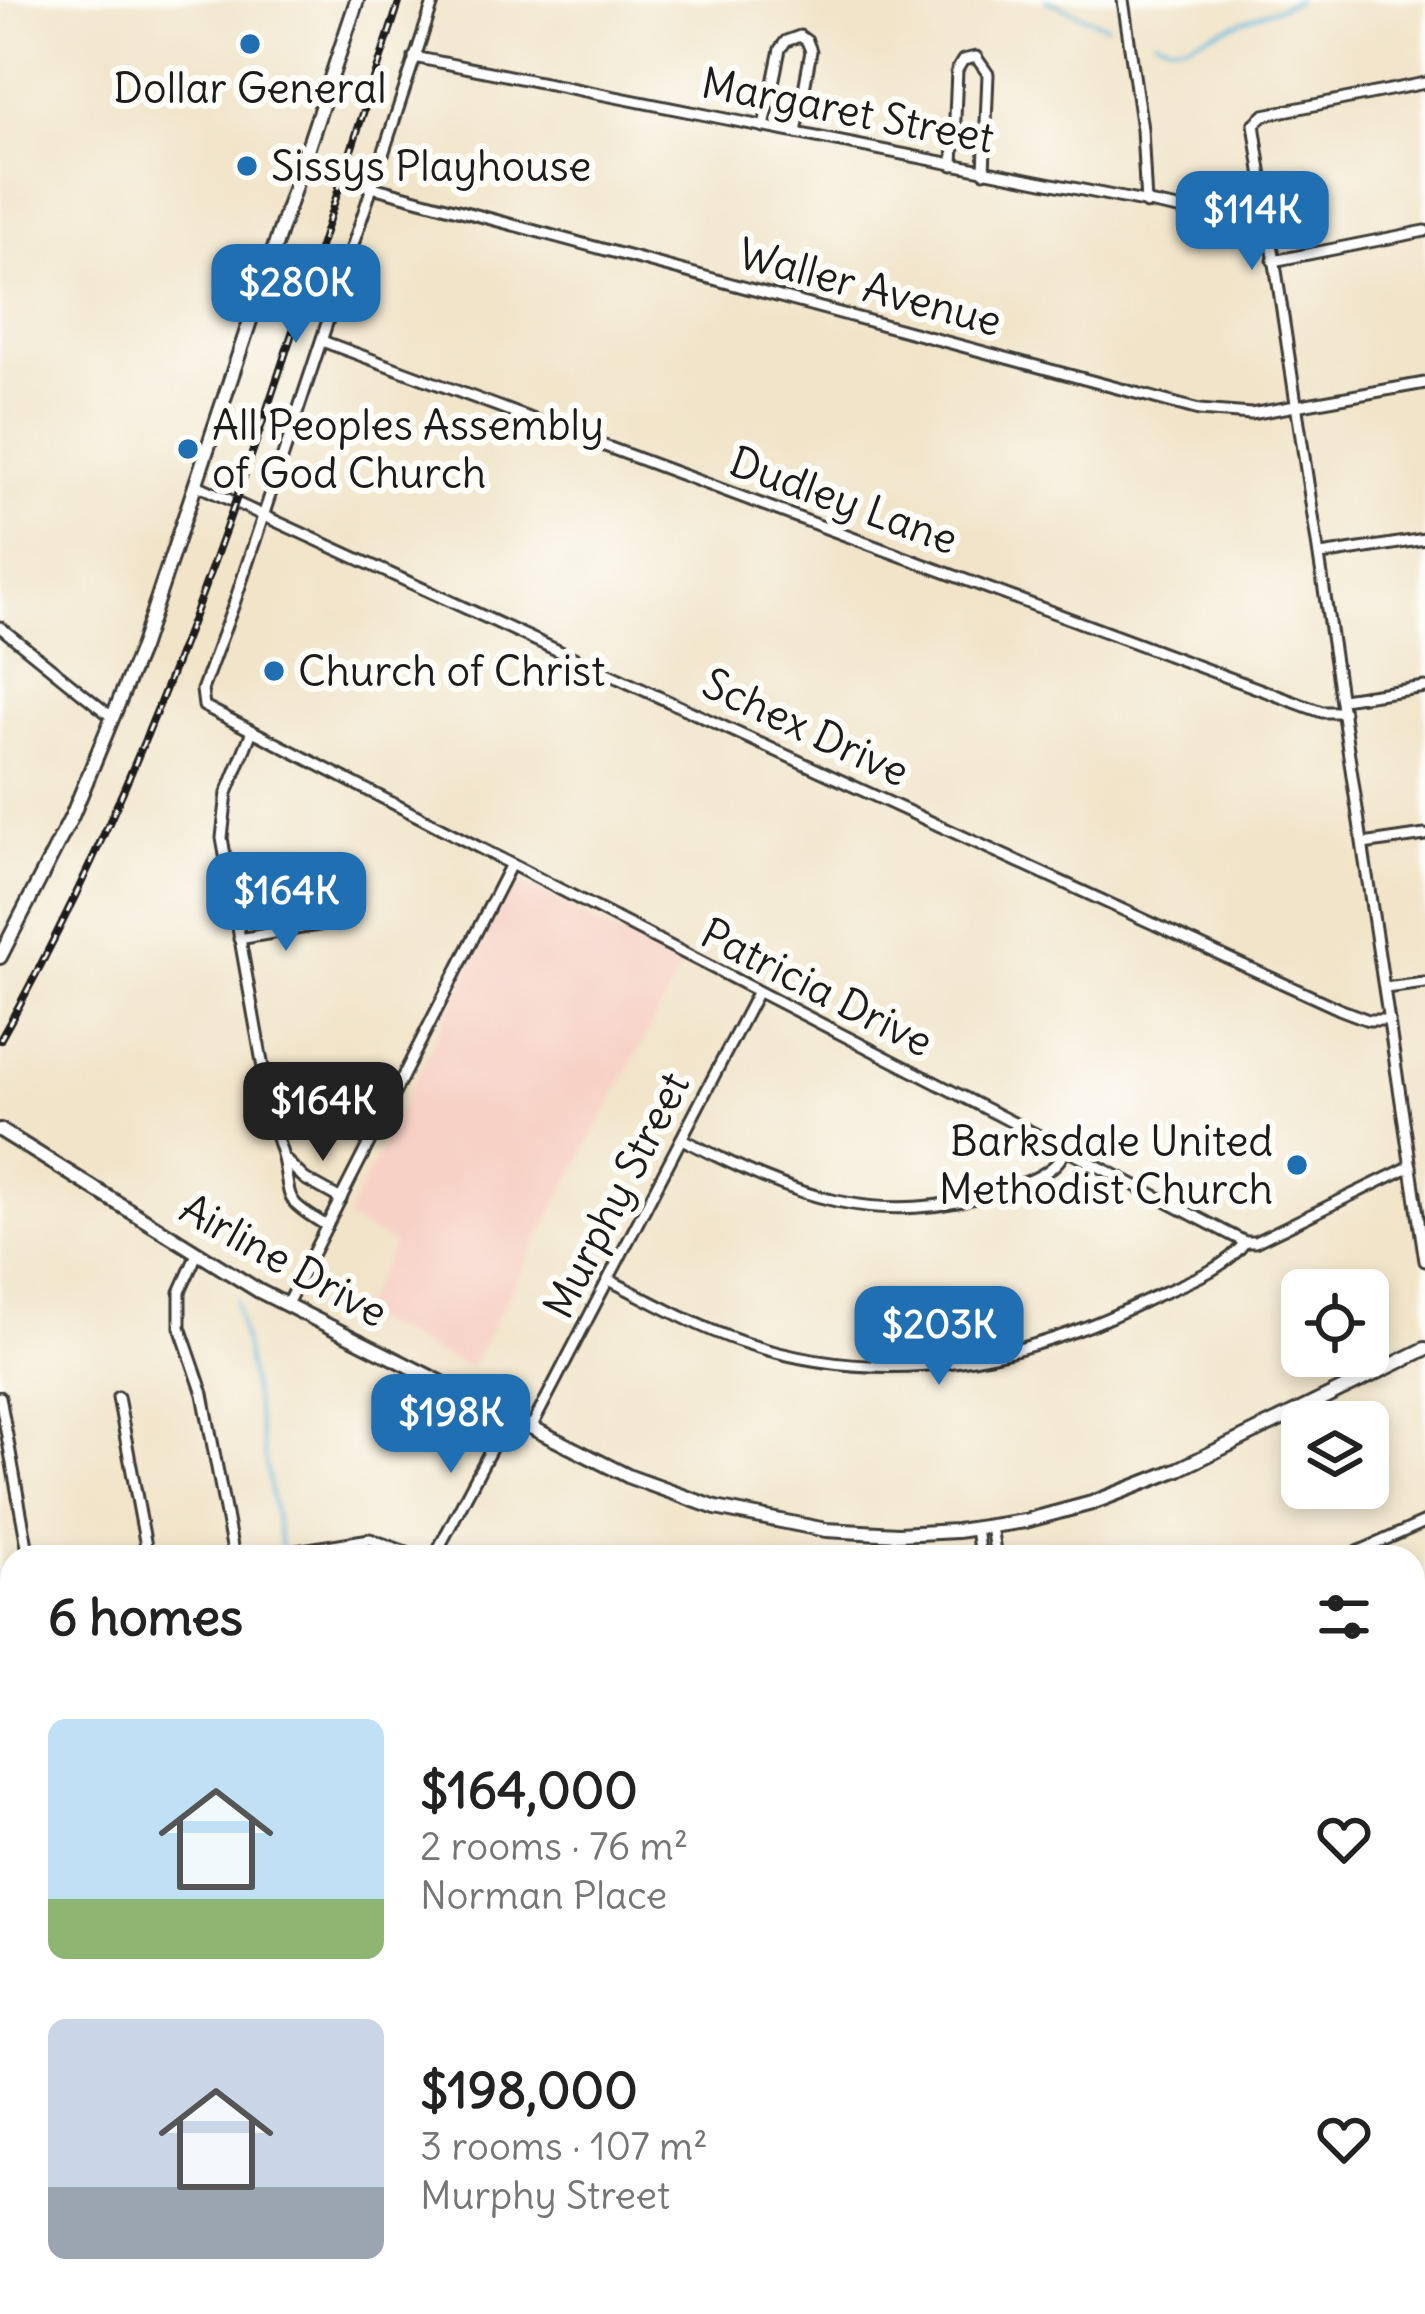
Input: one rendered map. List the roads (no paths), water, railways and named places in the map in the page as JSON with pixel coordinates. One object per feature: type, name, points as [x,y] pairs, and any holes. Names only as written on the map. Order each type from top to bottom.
[{"type":"main road","points":[[0,957],[71,816],[113,718],[197,485],[357,0]]},
{"type":"main road","name":"Airline Drive","points":[[0,1130],[197,1254],[287,1304],[630,1478],[754,1517],[863,1533],[983,1528],[1068,1510],[1153,1480],[1425,1349]]},
{"type":"street","points":[[264,513],[434,0]]},
{"type":"street","points":[[1123,0],[1142,129],[1146,204]]},
{"type":"street","points":[[764,127],[780,50],[786,41],[800,36],[811,51],[796,133]]},
{"type":"street","name":"Margaret Street","points":[[414,57],[1269,226]]},
{"type":"street","points":[[953,165],[957,70],[963,60],[976,57],[988,74],[984,172]]},
{"type":"street","points":[[1425,83],[1259,117],[1255,131],[1425,1261]]},
{"type":"street","name":"Waller Avenue","points":[[302,168],[1177,405],[1236,415],[1425,383]]},
{"type":"street","points":[[1273,261],[1425,232]]},
{"type":"street","name":"Dudley Lane","points":[[322,341],[1305,706],[1344,712]]},
{"type":"street","name":"Schex Drive","points":[[197,485],[1339,1009],[1368,1020],[1389,1020]]},
{"type":"street","name":"Patricia Drive","points":[[264,513],[201,699],[207,709],[1245,1242]]},
{"type":"street","points":[[1322,555],[1425,539]]},
{"type":"street","points":[[0,627],[113,718]]},
{"type":"street","points":[[1342,699],[1425,687]]},
{"type":"street","points":[[252,731],[227,793],[222,827],[283,1179],[294,1205],[327,1226]]},
{"type":"street","points":[[1364,844],[1425,835]]},
{"type":"street","points":[[287,1304],[509,866]]},
{"type":"street","points":[[239,939],[324,924]]},
{"type":"street","points":[[1385,988],[1425,983]]},
{"type":"street","name":"Murphy Street","points":[[532,1426],[757,993]]},
{"type":"street","points":[[1408,1140],[1425,1138]]},
{"type":"street","points":[[682,1139],[788,1189],[840,1203],[887,1208],[934,1206],[998,1192],[1049,1170],[1065,1151]]},
{"type":"street","points":[[283,1158],[304,1179],[340,1199]]},
{"type":"street","points":[[609,1280],[698,1325],[766,1350],[860,1366],[929,1366],[1010,1354],[1074,1333],[1223,1262],[1245,1242],[1412,1166]]},
{"type":"street","points":[[197,1254],[180,1292],[180,1328],[200,1382],[232,1545]]},
{"type":"street","points":[[0,1397],[27,1545]]},
{"type":"street","points":[[118,1397],[146,1545]]},
{"type":"street","points":[[440,1545],[508,1415]]},
{"type":"street","points":[[1370,1545],[1425,1522]]},
{"type":"street","points":[[981,1545],[983,1528]]},
{"type":"street","points":[[983,1528],[991,1545]]},
{"type":"street","points":[[333,1545],[370,1539],[387,1545]]},
{"type":"waterway","points":[[1046,0],[1107,26]]},
{"type":"waterway","points":[[1155,39],[1187,43],[1298,0]]},
{"type":"waterway","points":[[236,1301],[281,1545]]},
{"type":"railway","points":[[0,1040],[124,790],[177,661],[271,398],[400,0]]},
{"type":"place","name":"Dollar General","points":[[250,44]]},
{"type":"place","name":"Sissys Playhouse","points":[[247,166]]},
{"type":"place","name":"All Peoples Assembly of God Church","points":[[188,449]]},
{"type":"place","name":"Church of Christ","points":[[274,671]]},
{"type":"place","name":"Barksdale United Methodist Church","points":[[1297,1165]]}]
